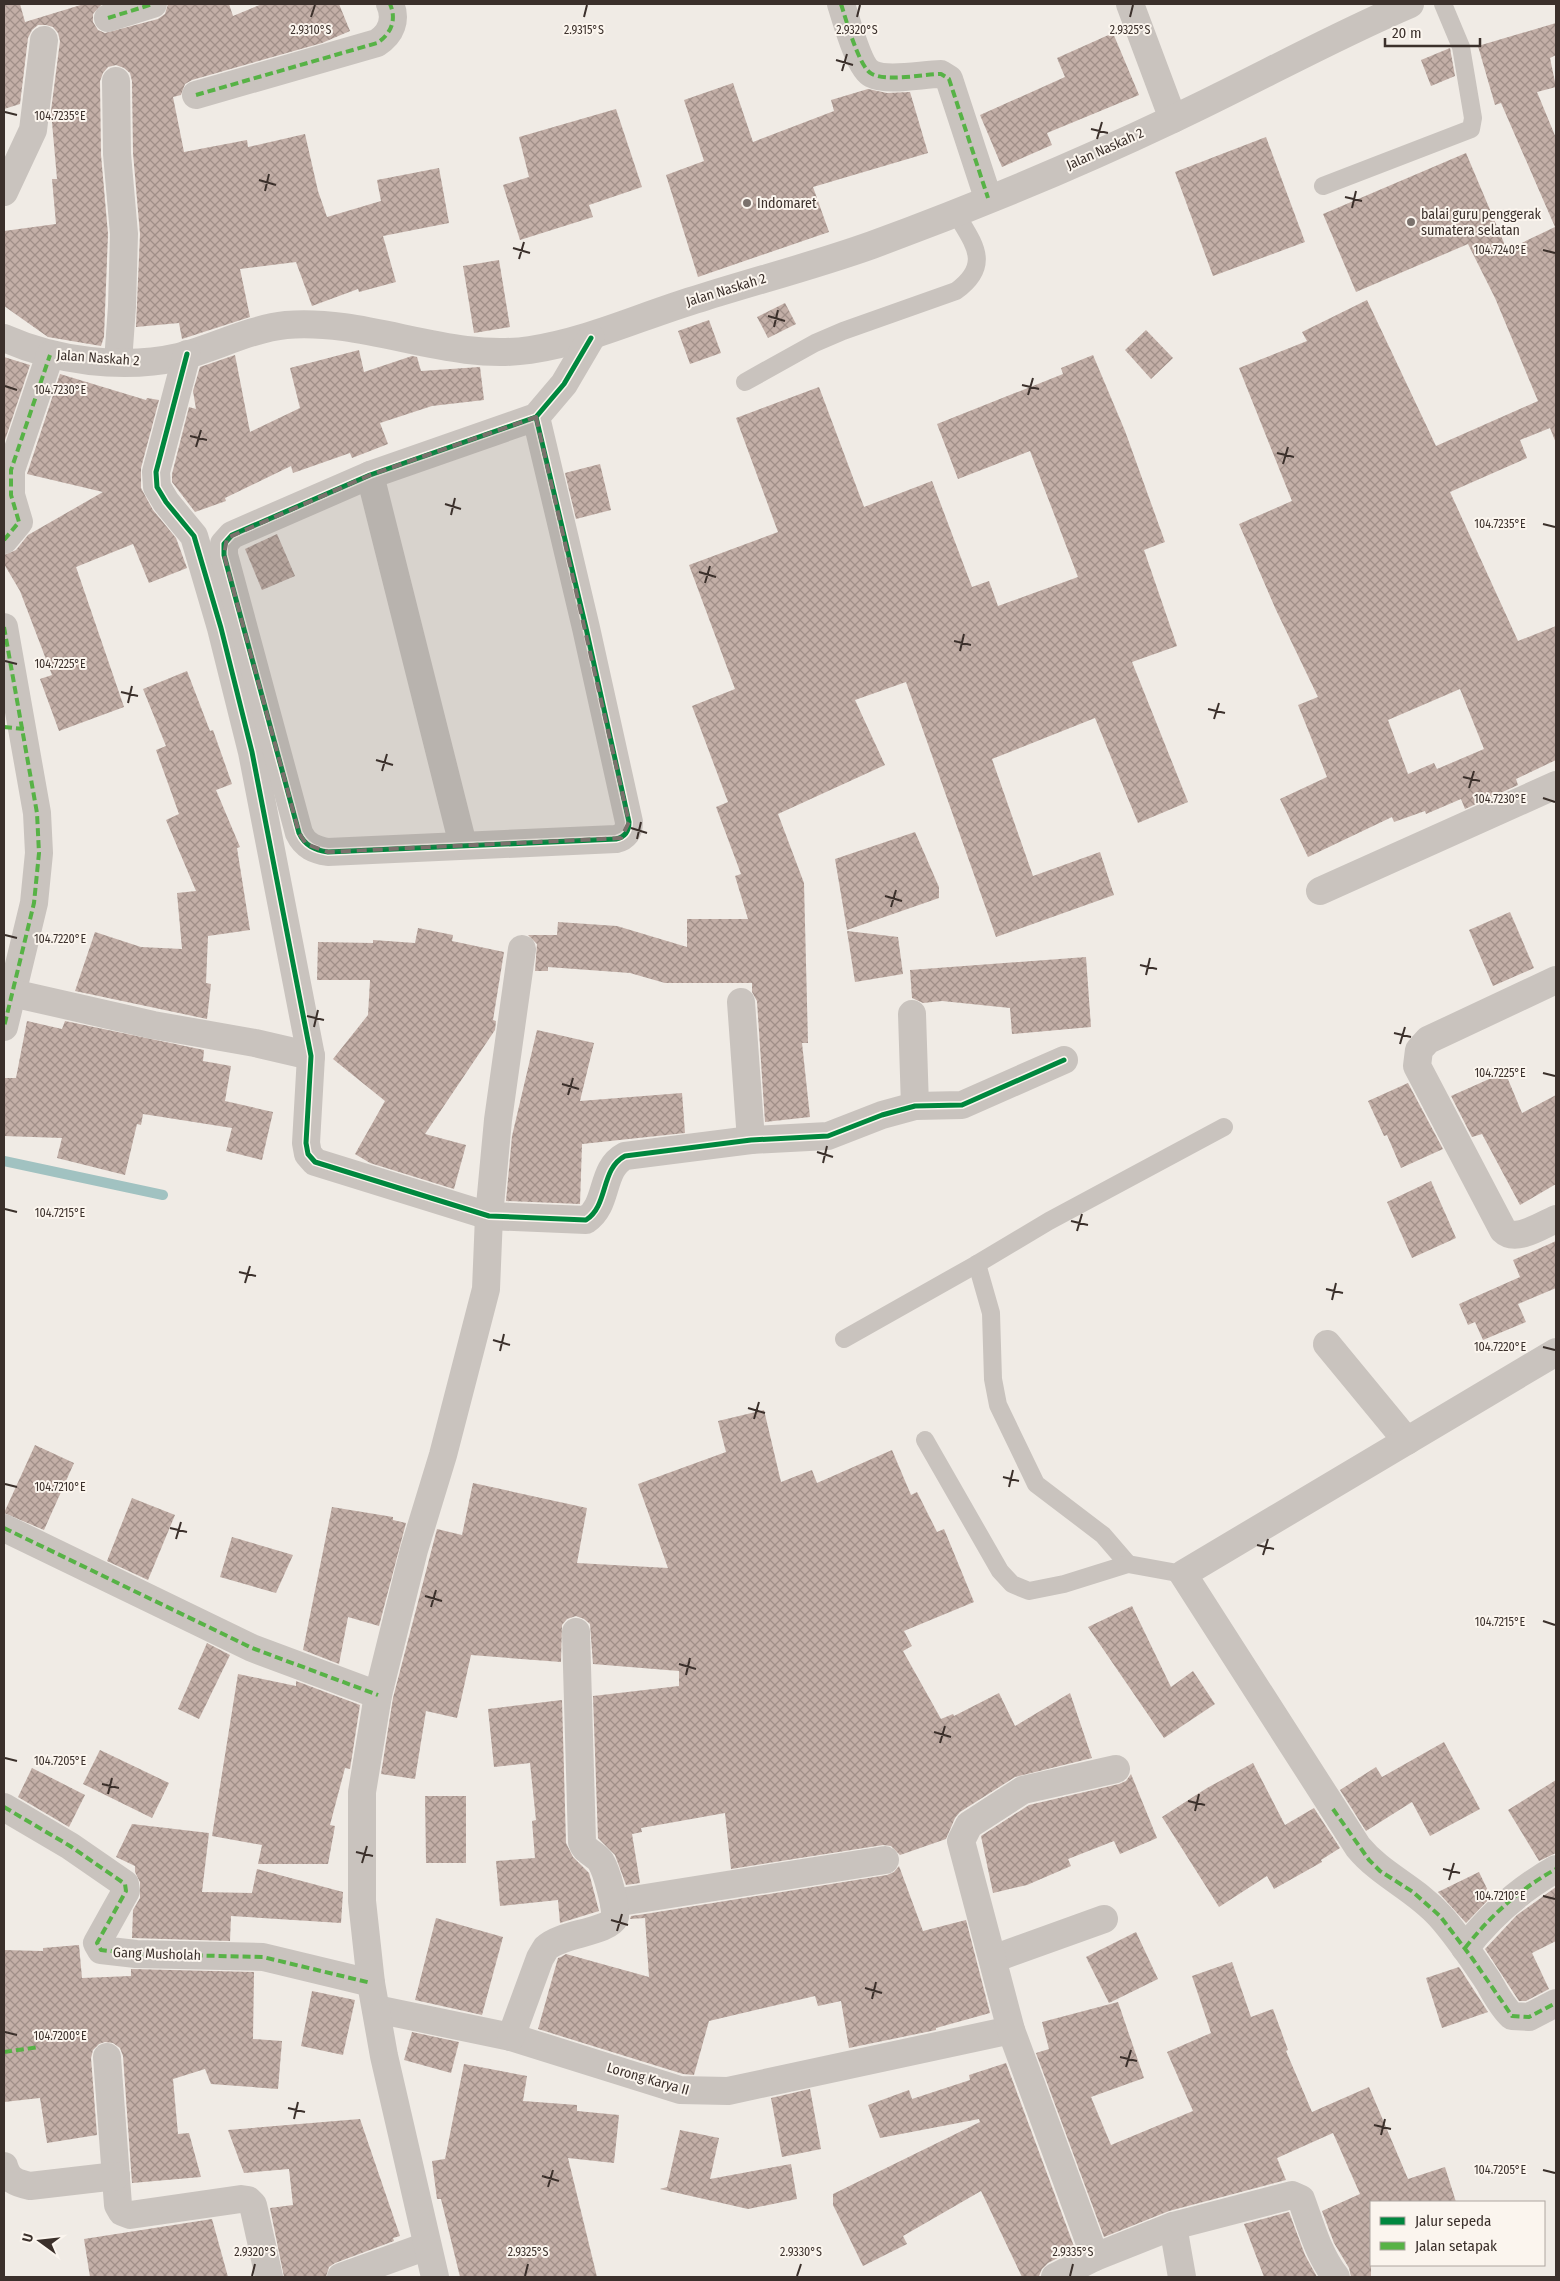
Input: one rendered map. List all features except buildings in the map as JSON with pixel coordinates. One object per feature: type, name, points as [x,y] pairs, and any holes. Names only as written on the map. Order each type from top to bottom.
[{"type":"street","points":[[108,18],[153,4]]},
{"type":"street","points":[[196,95],[377,43],[385,38],[391,30],[393,21],[390,4]]},
{"type":"street","points":[[841,4],[862,62],[869,72],[880,76],[942,74],[950,79],[988,198]]},
{"type":"street","points":[[1130,4],[1173,119]]},
{"type":"street","name":"Jalan Naskah 2","points":[[4,338],[50,354],[84,360],[118,362],[155,361],[187,354],[262,329],[306,324],[331,326],[454,348],[497,352],[528,350],[591,338],[682,303],[871,245],[955,212],[1173,119],[1410,4]]},
{"type":"street","points":[[4,192],[33,130],[44,40]]},
{"type":"street","points":[[116,81],[117,154],[124,234],[118,362]]},
{"type":"street","points":[[536,417],[586,628],[629,827],[625,835],[616,839],[328,852],[316,850],[302,839],[224,555],[224,544],[232,535],[370,475],[536,417],[564,384],[591,338]]},
{"type":"street","points":[[4,540],[19,522],[11,495],[11,470],[50,354]]},
{"type":"street","points":[[187,354],[156,472],[157,487],[166,502],[194,536],[221,628],[252,752],[311,1056],[306,1143],[310,1158],[330,1168],[489,1216],[586,1220],[598,1206],[614,1163],[625,1156],[751,1140],[828,1136],[882,1115],[914,1106],[962,1105],[1064,1060]]},
{"type":"street","points":[[370,475],[463,845]]},
{"type":"street","points":[[4,627],[14,728],[38,813],[38,880],[4,1026]]},
{"type":"street","points":[[1320,891],[1556,784]]},
{"type":"street","points":[[435,2277],[373,1996],[362,1901],[362,1792],[378,1696],[414,1550],[443,1455],[486,1289],[489,1216],[498,1120],[522,949]]},
{"type":"street","points":[[1556,980],[1428,1040],[1419,1050],[1417,1066],[1503,1230],[1510,1235],[1518,1235],[1556,1219]]},
{"type":"street","points":[[12,993],[153,1025],[255,1043],[311,1056]]},
{"type":"street","points":[[741,1002],[751,1140]]},
{"type":"street","points":[[912,1014],[914,1106]]},
{"type":"street","points":[[1327,1344],[1408,1441]]},
{"type":"street","points":[[1556,1352],[1183,1574],[1358,1847],[1380,1870],[1428,1904],[1465,1948],[1512,2016],[1529,2017],[1556,2003]]},
{"type":"street","points":[[4,1528],[252,1648],[378,1696]]},
{"type":"street","points":[[511,2037],[540,1958],[546,1948],[556,1941],[609,1925],[615,1917],[614,1903],[602,1863],[586,1850],[582,1842],[576,1632]]},
{"type":"street","points":[[1095,2257],[1011,2030],[962,1841],[965,1830],[1023,1790],[1116,1768]]},
{"type":"street","name":"Gang Musholah","points":[[4,1807],[70,1846],[125,1884],[126,1891],[97,1943],[100,1950],[136,1954],[263,1958],[373,1996]]},
{"type":"street","points":[[614,1903],[885,1860]]},
{"type":"street","points":[[1465,1948],[1483,1925],[1508,1901],[1536,1880],[1556,1869]]},
{"type":"street","points":[[993,1960],[1104,1919]]},
{"type":"street","name":"Lorong Karya II","points":[[373,1996],[680,2090],[711,2092],[728,2091],[1011,2030]]},
{"type":"street","points":[[107,2057],[120,2209],[130,2215],[248,2200],[253,2205],[269,2277]]},
{"type":"street","points":[[4,2166],[7,2175],[16,2183],[30,2186],[116,2176]]},
{"type":"street","points":[[1055,2277],[1095,2257],[1173,2226],[1292,2195],[1301,2199],[1325,2264],[1336,2277]]},
{"type":"street","points":[[1173,2226],[1182,2277]]},
{"type":"street","points":[[341,2277],[427,2246]]},
{"type":"lane","points":[[1323,186],[1471,129],[1473,118],[1461,47],[1443,4]]},
{"type":"lane","points":[[745,382],[815,343],[843,331],[956,291],[968,282],[978,262],[977,248],[955,212]]},
{"type":"lane","points":[[844,1339],[977,1264],[1048,1221],[1224,1127]]},
{"type":"lane","points":[[977,1264],[991,1313],[993,1379],[998,1405],[1036,1484],[1110,1542],[1128,1564]]},
{"type":"lane","points":[[925,1440],[1000,1571],[1012,1584],[1029,1591],[1038,1590],[1128,1564],[1183,1574]]},
{"type":"highlighted area","points":[[536,417],[629,822],[621,838],[328,852],[306,844],[299,833],[224,555],[227,538],[370,475]]},
{"type":"waterway","points":[[4,1161],[163,1195]]},
{"type":"marked path","points":[[108,18],[153,4]]},
{"type":"marked path","points":[[196,95],[377,43],[389,31],[393,21],[390,4]]},
{"type":"marked path","points":[[841,4],[862,63],[872,74],[896,78],[941,74],[949,79],[988,198]]},
{"type":"marked path","points":[[4,540],[19,522],[11,495],[11,470],[50,355]]},
{"type":"marked path","points":[[4,627],[37,813],[39,853],[34,903],[4,1027]]},
{"type":"marked path","points":[[4,727],[24,729]]},
{"type":"marked path","points":[[4,1528],[252,1648],[378,1695]]},
{"type":"marked path","points":[[4,1807],[70,1846],[125,1884],[126,1891],[97,1943],[101,1950],[136,1954],[263,1957],[371,1983]]},
{"type":"marked path","points":[[1333,1809],[1369,1860],[1380,1871],[1413,1892],[1440,1916],[1512,2016],[1529,2017],[1556,2003]]},
{"type":"marked path","points":[[1465,1948],[1485,1925],[1518,1894],[1556,1869]]},
{"type":"marked path","points":[[4,2052],[39,2047]]},
{"type":"cycle path","points":[[536,417],[370,475],[232,535],[224,544],[224,555],[299,833],[311,847],[328,852],[616,839],[622,837],[627,831],[629,822],[586,628],[536,417],[564,384],[591,338]]},
{"type":"cycle path","points":[[187,354],[156,472],[157,487],[166,502],[194,536],[221,628],[252,752],[311,1056],[306,1143],[308,1154],[315,1162],[489,1216],[586,1220],[598,1206],[612,1169],[625,1156],[751,1140],[828,1136],[882,1115],[915,1106],[962,1105],[1064,1060]]},
{"type":"place","name":"Indomaret","points":[[747,203]]},
{"type":"place","name":"balai guru penggerak sumatera selatan","points":[[1411,222]]}]
